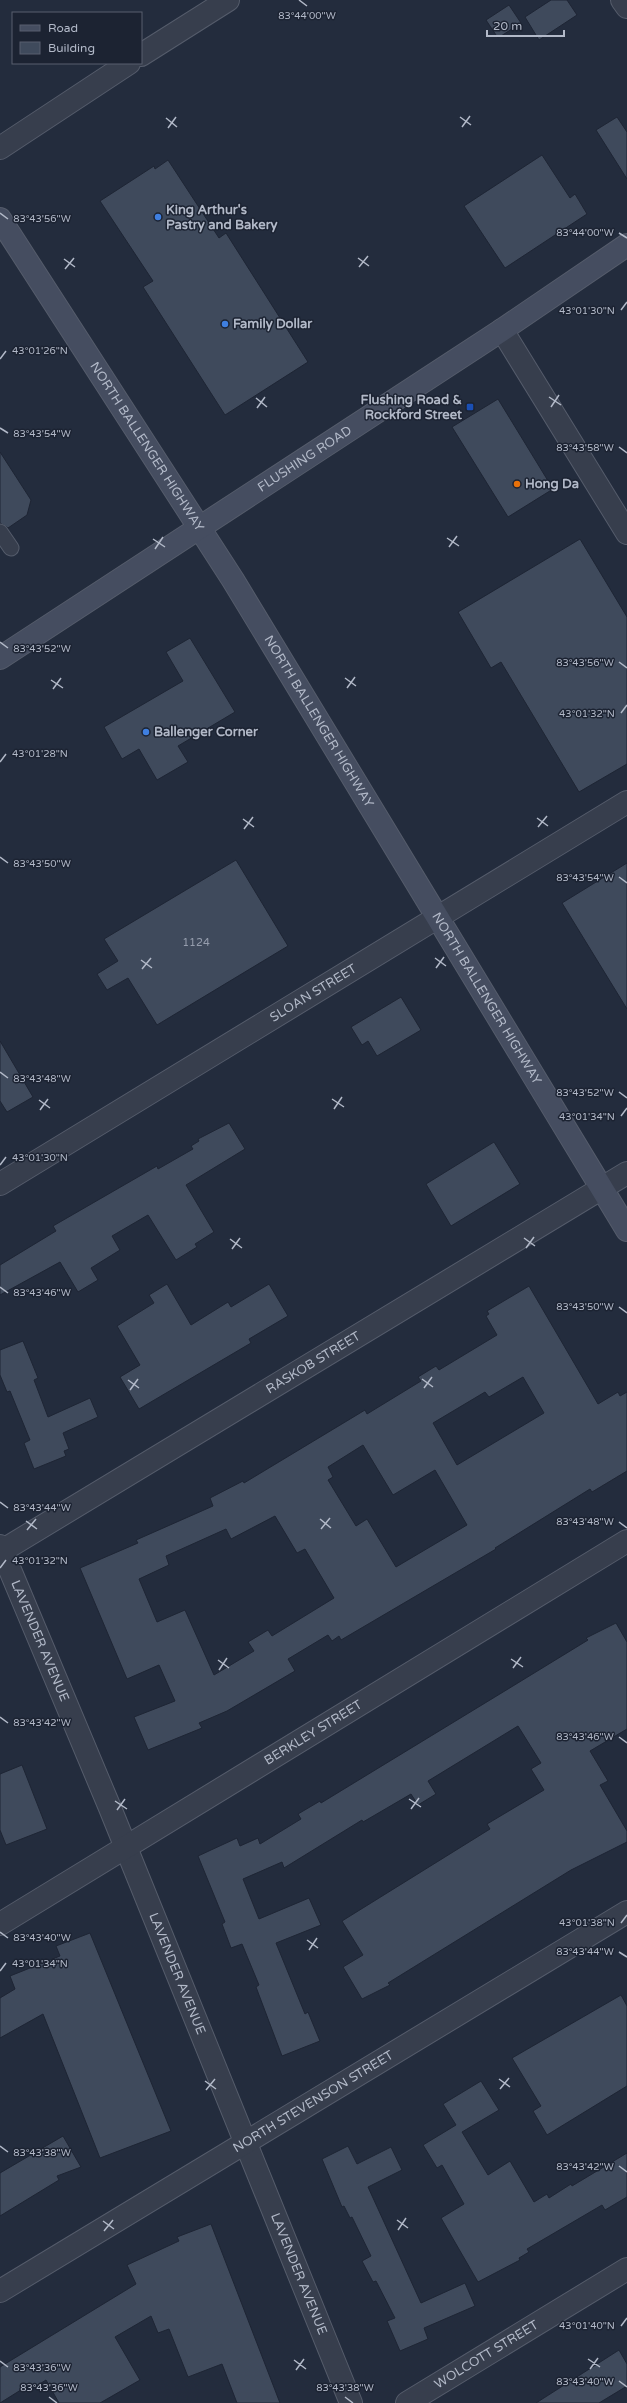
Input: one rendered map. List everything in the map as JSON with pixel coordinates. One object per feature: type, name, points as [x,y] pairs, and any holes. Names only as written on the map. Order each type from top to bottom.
[{"type":"main road","name":"NORTH BALLENGER HIGHWAY","points":[[0,219],[199,528],[627,1230]]},
{"type":"main road","name":"FLUSHING ROAD","points":[[0,658],[502,330],[627,244]]},
{"type":"street","points":[[142,54],[228,0]]},
{"type":"street","points":[[622,0],[627,8]]},
{"type":"street","points":[[0,148],[127,64]]},
{"type":"street","points":[[502,330],[627,533]]},
{"type":"street","name":"SLOAN STREET","points":[[0,1184],[627,802]]},
{"type":"street","name":"RASKOB STREET","points":[[1,1550],[627,1173]]},
{"type":"street","name":"BERKLEY STREET","points":[[0,1924],[627,1541]]},
{"type":"street","name":"LAVENDER AVENUE","points":[[1,1550],[126,1848],[352,2403]]},
{"type":"street","name":"NORTH STEVENSON STREET","points":[[0,2291],[246,2144],[627,1912]]},
{"type":"street","name":"WOLCOTT STREET","points":[[407,2403],[627,2269]]},
{"type":"lane","points":[[0,532],[11,548]]},
{"type":"building","points":[[551,0],[567,0],[577,15],[539,40],[525,17]]},
{"type":"building","points":[[509,5],[521,23],[498,38],[486,20]]},
{"type":"building","points":[[617,117],[627,132],[627,179],[596,130]]},
{"type":"building","points":[[542,155],[570,198],[575,194],[587,214],[505,268],[464,206]]},
{"type":"building","name":"Family Dollar","points":[[168,160],[219,238],[226,233],[308,362],[225,415],[143,287],[153,281],[100,201],[154,166],[155,169]]},
{"type":"building","points":[[498,399],[553,489],[508,517],[452,427]]},
{"type":"building","points":[[0,452],[31,500],[27,515],[8,528],[0,523]]},
{"type":"building","points":[[580,539],[627,617],[627,764],[579,792],[501,662],[491,668],[458,612]]},
{"type":"building","points":[[190,638],[235,712],[178,746],[188,762],[157,780],[139,749],[122,759],[104,727],[183,681],[166,652]]},
{"type":"building","points":[[236,860],[288,946],[157,1025],[128,978],[107,990],[97,974],[118,961],[104,939]]},
{"type":"building","points":[[627,863],[627,1009],[562,903]]},
{"type":"building","points":[[401,997],[421,1030],[377,1056],[368,1041],[362,1045],[351,1027]]},
{"type":"building","points":[[0,1041],[33,1097],[7,1112],[0,1101]]},
{"type":"building","points":[[229,1123],[245,1149],[186,1185],[214,1232],[195,1244],[197,1247],[176,1260],[148,1215],[112,1236],[120,1250],[91,1268],[98,1280],[78,1292],[60,1262],[0,1295],[0,1265],[56,1231],[53,1226],[157,1166],[158,1169],[193,1149],[191,1146],[199,1141],[198,1139]]},
{"type":"building","points":[[494,1142],[520,1184],[451,1226],[426,1184]]},
{"type":"building","points":[[167,1284],[191,1325],[228,1302],[231,1307],[269,1284],[288,1316],[249,1339],[251,1343],[139,1409],[120,1377],[140,1365],[117,1326],[154,1303],[149,1295]]},
{"type":"building","points":[[529,1286],[598,1404],[618,1392],[620,1396],[627,1392],[627,1471],[592,1492],[590,1489],[495,1548],[496,1549],[341,1640],[339,1636],[332,1641],[328,1635],[288,1659],[295,1671],[227,1711],[199,1723],[202,1728],[148,1750],[134,1717],[175,1701],[159,1665],[127,1679],[80,1568],[138,1543],[136,1540],[213,1506],[210,1498],[243,1481],[244,1483],[365,1410],[367,1414],[421,1381],[418,1377],[436,1366],[439,1370],[497,1335],[486,1316],[489,1314],[487,1311]],"holes":[[[523,1377],[544,1413],[457,1465],[433,1423],[485,1392],[489,1397]],[[363,1445],[393,1495],[435,1470],[467,1525],[396,1567],[367,1519],[356,1526],[328,1480],[333,1477],[328,1467]],[[275,1516],[297,1553],[305,1549],[334,1598],[272,1636],[268,1630],[248,1642],[254,1651],[214,1675],[185,1610],[157,1622],[139,1579],[169,1565],[166,1556],[226,1529],[231,1539]]]},
{"type":"building","points":[[23,1341],[38,1378],[34,1380],[48,1417],[90,1398],[98,1417],[63,1433],[69,1449],[64,1451],[66,1456],[34,1469],[24,1443],[30,1440],[10,1391],[7,1392],[0,1375],[0,1350]]},
{"type":"building","points":[[616,1623],[627,1642],[627,1729],[590,1751],[608,1781],[600,1785],[627,1831],[627,1842],[571,1870],[388,1983],[390,1985],[362,1999],[343,1967],[363,1955],[342,1921],[490,1829],[487,1824],[544,1790],[531,1769],[541,1763],[518,1726],[428,1781],[436,1794],[418,1805],[411,1794],[363,1822],[362,1820],[284,1868],[282,1862],[243,1879],[259,1919],[309,1898],[321,1925],[276,1943],[305,2014],[308,2012],[320,2041],[282,2056],[256,1987],[259,1985],[242,1944],[231,1948],[222,1924],[225,1922],[198,1856],[237,1838],[240,1846],[258,1838],[260,1844],[301,1819],[298,1814],[320,1801],[321,1803],[508,1689],[588,1640],[586,1638]]},
{"type":"building","points":[[22,1765],[47,1829],[6,1845],[0,1830],[0,1774]]},
{"type":"building","points":[[90,1933],[171,2131],[100,2158],[43,2014],[0,2038],[0,1998],[15,1989],[10,1976],[60,1956],[56,1946]]},
{"type":"building","points":[[621,1995],[627,2006],[627,2086],[547,2135],[533,2111],[541,2106],[512,2058]]},
{"type":"building","points":[[481,2081],[499,2110],[462,2132],[488,2175],[510,2161],[534,2202],[547,2194],[549,2198],[571,2184],[572,2186],[627,2153],[627,2197],[605,2210],[602,2205],[527,2249],[529,2252],[519,2258],[520,2260],[478,2282],[441,2218],[464,2204],[442,2165],[437,2168],[423,2145],[456,2125],[443,2104]]},
{"type":"building","points":[[63,2136],[81,2167],[57,2176],[59,2180],[0,2216],[0,2173]]},
{"type":"building","points":[[348,2146],[357,2164],[391,2147],[402,2170],[368,2187],[421,2303],[465,2283],[475,2306],[424,2328],[428,2339],[400,2351],[387,2321],[395,2318],[376,2281],[373,2282],[362,2261],[371,2256],[352,2217],[350,2218],[344,2206],[342,2207],[322,2159]]},
{"type":"building","points":[[211,2224],[280,2403],[237,2403],[222,2364],[188,2377],[169,2329],[158,2333],[151,2316],[115,2337],[140,2380],[100,2403],[59,2403],[46,2380],[27,2392],[24,2388],[0,2403],[0,2367],[136,2284],[127,2265],[179,2241],[177,2237]]},
{"type":"building","points":[[619,2350],[627,2364],[627,2386],[599,2403],[536,2403]]},
{"type":"place","name":"King Arthur's Pastry and Bakery","points":[[158,217]]},
{"type":"place","name":"Family Dollar","points":[[225,324]]},
{"type":"place","name":"Flushing Road & Rockford Street","points":[[470,407]]},
{"type":"place","name":"Hong Da","points":[[517,484]]},
{"type":"place","name":"Ballenger Corner","points":[[146,732]]}]
